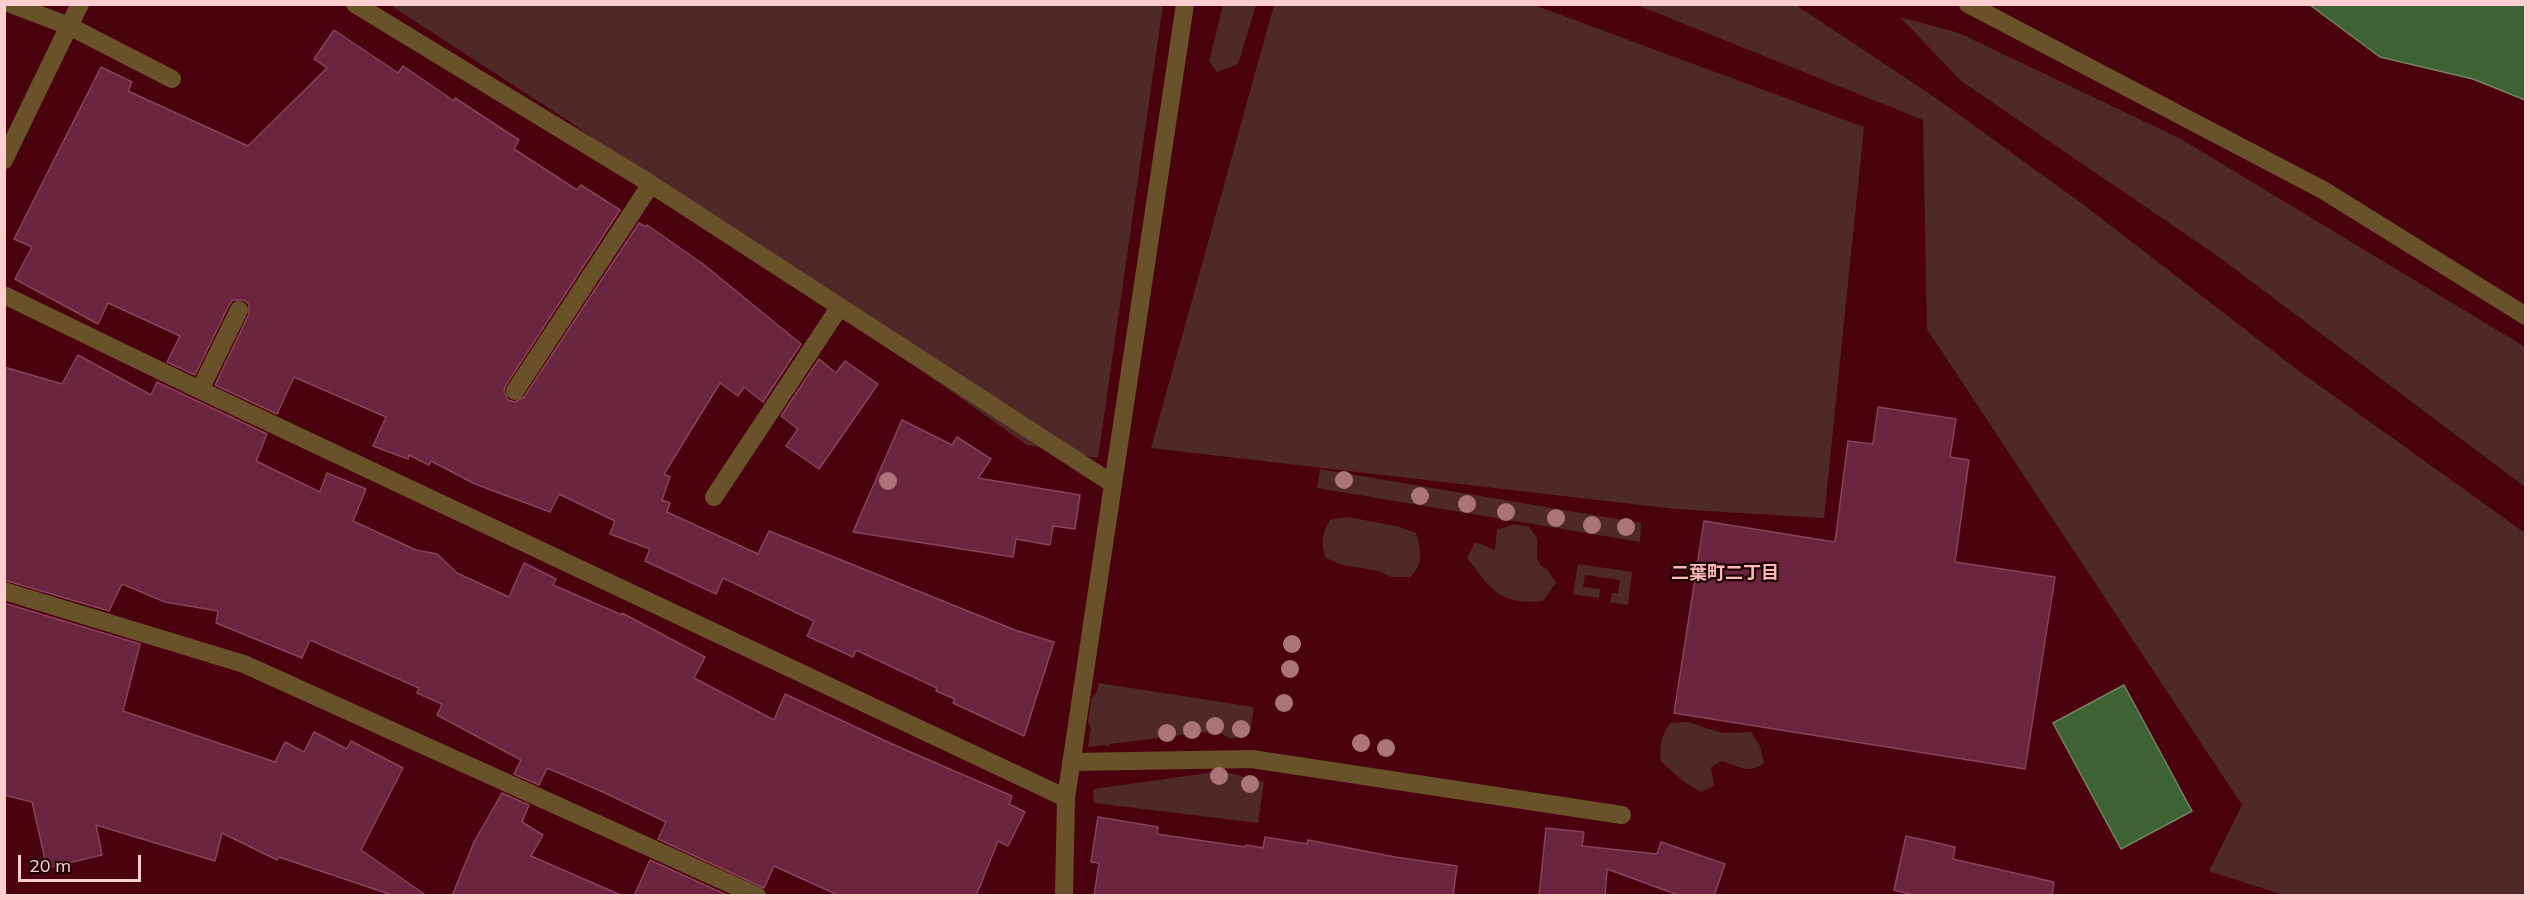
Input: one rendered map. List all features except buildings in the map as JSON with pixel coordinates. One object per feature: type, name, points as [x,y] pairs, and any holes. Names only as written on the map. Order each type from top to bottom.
[{"type":"street","points":[[11,4],[69,26],[172,79]]},
{"type":"street","points":[[4,160],[81,4]]},
{"type":"street","points":[[355,4],[651,184],[1113,484]]},
{"type":"street","points":[[1064,896],[1066,798],[1185,4]]},
{"type":"street","points":[[1968,4],[2323,190],[2526,316]]},
{"type":"street","points":[[515,391],[651,184]]},
{"type":"street","points":[[4,295],[200,390],[1066,798]]},
{"type":"street","points":[[714,497],[839,308]]},
{"type":"street","points":[[200,390],[238,310]]},
{"type":"street","points":[[4,591],[244,664],[757,896]]},
{"type":"street","points":[[1071,762],[1252,759],[1623,815]]},
{"type":"shaded area","points":[[390,5],[1163,5],[1098,458],[1027,445],[570,122]]},
{"type":"shaded area","points":[[1223,5],[1256,5],[1238,64],[1217,72],[1209,61]]},
{"type":"shaded area","points":[[1274,5],[1534,5],[1864,127],[1824,518],[1675,509],[1151,448]]},
{"type":"shaded area","points":[[1637,5],[1796,5],[1933,96],[2084,205],[2299,371],[2525,533],[2525,895],[2283,895],[2209,871],[2242,805],[1927,329],[1923,120]]},
{"type":"shaded area","points":[[2310,5],[2525,5],[2525,100],[2473,79],[2380,57]]},
{"type":"shaded area","points":[[1900,17],[1959,33],[2181,139],[2525,347],[2525,487],[2219,257],[1961,81]]},
{"type":"shaded area","points":[[1320,469],[1641,523],[1640,542],[1317,488]]},
{"type":"shaded area","points":[[1348,517],[1396,526],[1416,533],[1420,557],[1418,567],[1410,577],[1391,577],[1379,571],[1342,565],[1326,558],[1323,539],[1330,520]]},
{"type":"shaded area","points":[[1514,524],[1529,527],[1537,538],[1537,558],[1556,583],[1543,601],[1528,602],[1506,598],[1490,587],[1467,558],[1475,542],[1495,550],[1497,530]]},
{"type":"shaded area","points":[[1578,564],[1632,572],[1628,605],[1610,602],[1612,593],[1618,593],[1620,580],[1585,575],[1583,587],[1600,589],[1599,598],[1573,594]]},
{"type":"shaded area","points":[[1099,683],[1254,707],[1250,733],[1232,739],[1215,731],[1110,744],[1108,747],[1105,745],[1088,747],[1091,700]]},
{"type":"shaded area","points":[[2124,685],[2192,811],[2121,849],[2053,723]]},
{"type":"shaded area","points":[[1688,722],[1722,733],[1751,732],[1760,746],[1764,763],[1748,769],[1722,761],[1711,767],[1714,786],[1701,792],[1687,784],[1661,762],[1661,742],[1670,723]]},
{"type":"shaded area","points":[[1222,771],[1264,782],[1258,823],[1094,803],[1093,789]]},
{"type":"district","name":"二葉町二丁目","points":[[1725,574]]}]
